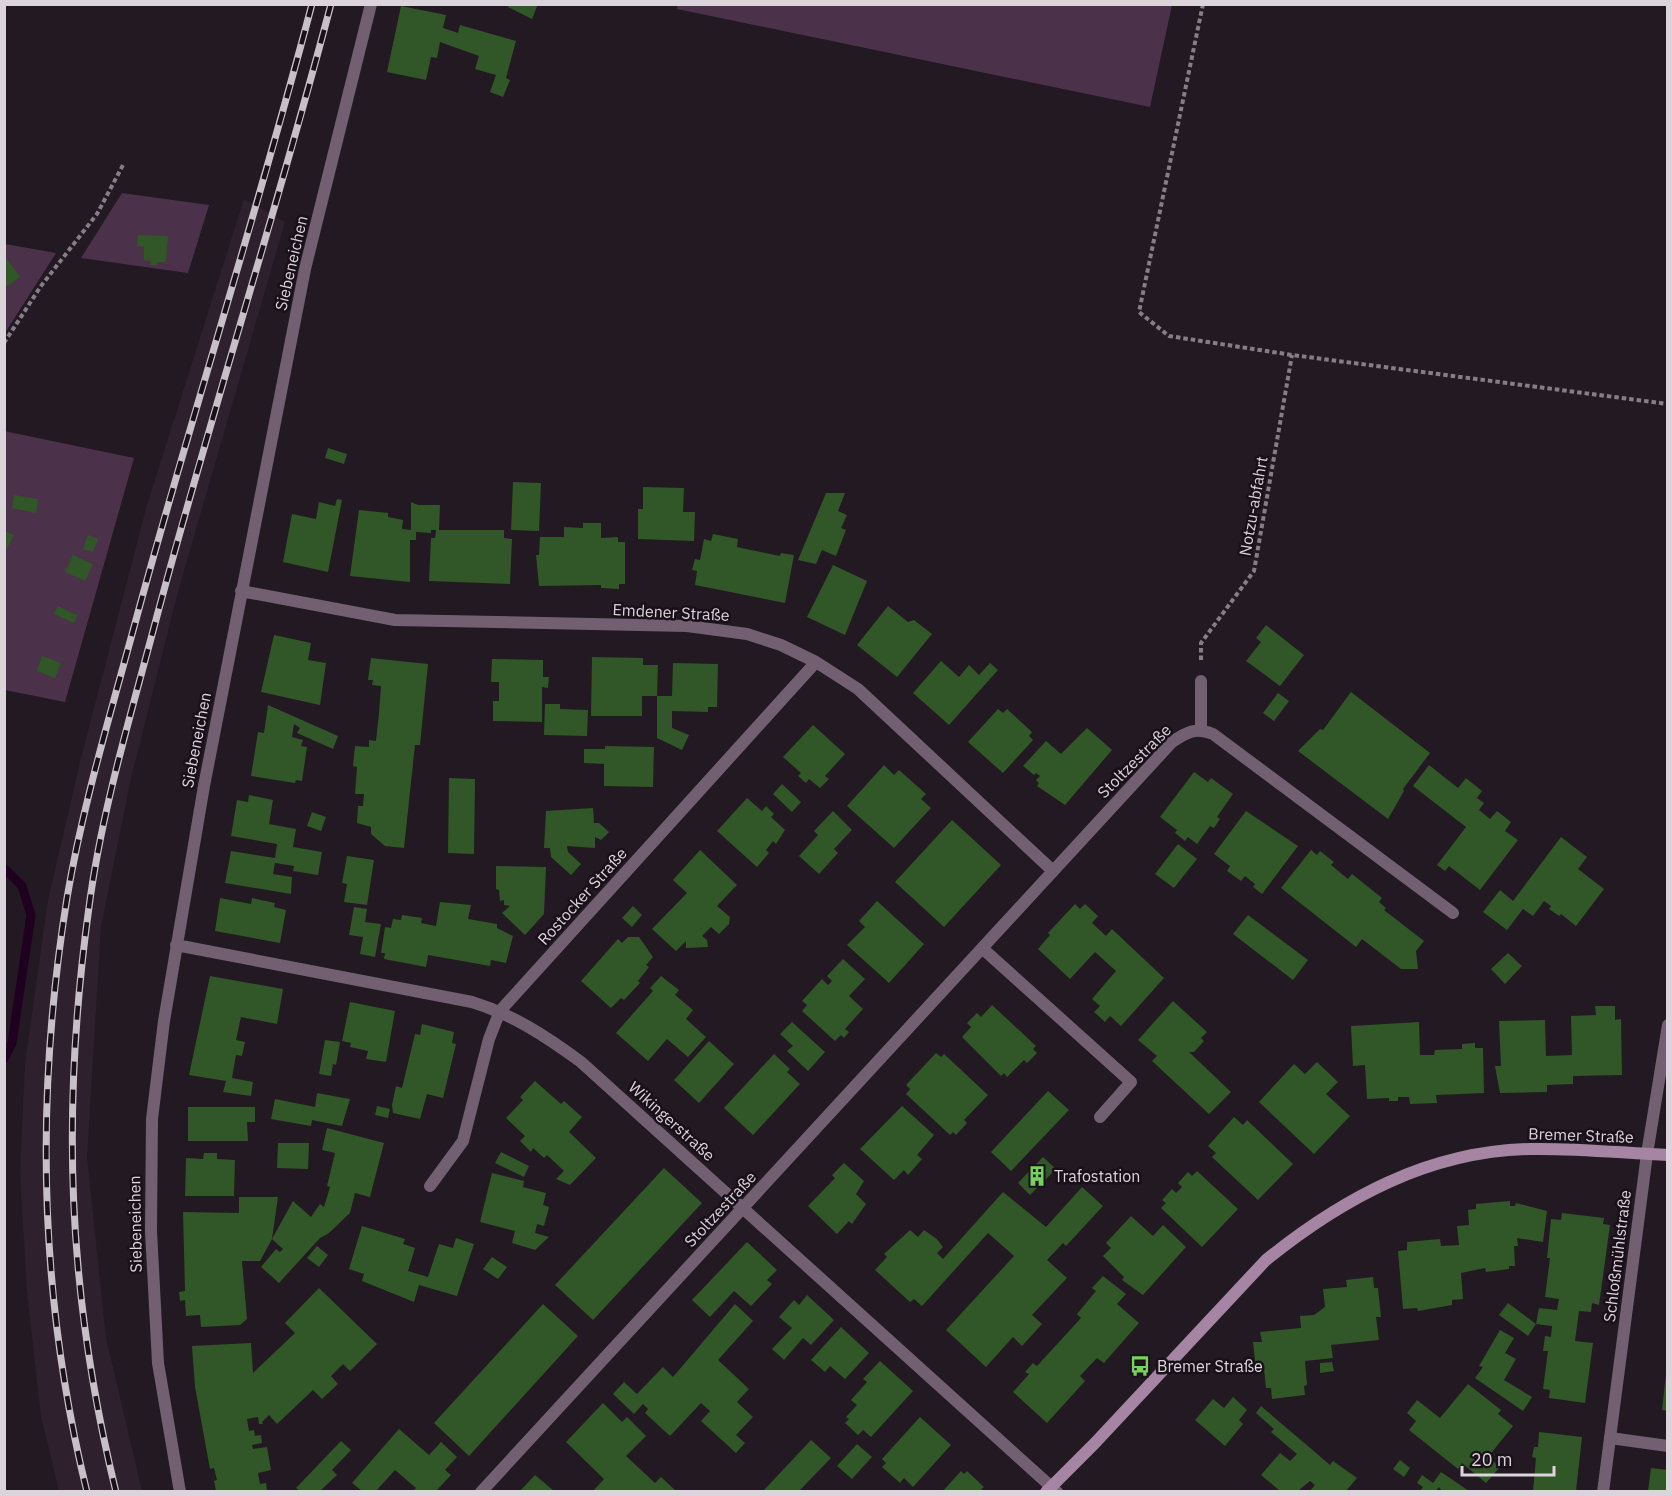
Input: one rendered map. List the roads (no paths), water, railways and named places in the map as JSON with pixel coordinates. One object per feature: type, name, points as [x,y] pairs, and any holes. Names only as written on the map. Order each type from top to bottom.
[{"type":"street","name":"Siebeneichen","points":[[180,1491],[158,1363],[150,1231],[152,1119],[164,1021],[241,591],[305,269],[371,4]]},
{"type":"street","name":"Emdener Straße","points":[[241,591],[363,616],[395,620],[687,626],[747,634],[781,645],[816,662],[858,689],[1053,871]]},
{"type":"street","name":"Rostocker Straße","points":[[430,1186],[463,1141],[489,1039],[500,1011],[816,662]]},
{"type":"street","points":[[1202,681],[1201,729],[1213,734],[1453,913]]},
{"type":"street","name":"Stoltzestraße","points":[[481,1491],[1172,742],[1188,731],[1201,729]]},
{"type":"street","name":"Wikingerstraße","points":[[177,945],[440,994],[500,1011],[532,1028],[581,1062],[744,1207],[1052,1490]]},
{"type":"street","points":[[982,948],[1131,1082],[1100,1117]]},
{"type":"street","name":"Schloßmühlstraße","points":[[1603,1491],[1647,1154],[1668,1025]]},
{"type":"street","name":"Bremer Straße","points":[[1052,1490],[1266,1260],[1296,1235],[1354,1197],[1416,1170],[1449,1160],[1494,1152],[1560,1149],[1668,1155]]},
{"type":"street","points":[[1610,1438],[1668,1446]]},
{"type":"waterway","points":[[4,868],[22,886],[31,915],[12,1043],[4,1059]]},
{"type":"railway","points":[[87,1492],[71,1419],[59,1345],[51,1271],[47,1196],[50,1047],[67,898],[81,827],[108,721],[312,4]]},
{"type":"railway","points":[[116,1492],[87,1345],[74,1201],[72,1129],[75,1056],[80,982],[89,907],[102,833],[128,724],[178,539],[289,158],[331,4]]},
{"type":"place","name":"Trafostation","points":[[1037,1176]]},
{"type":"place","name":"Bremer Straße","points":[[1140,1366]]}]
